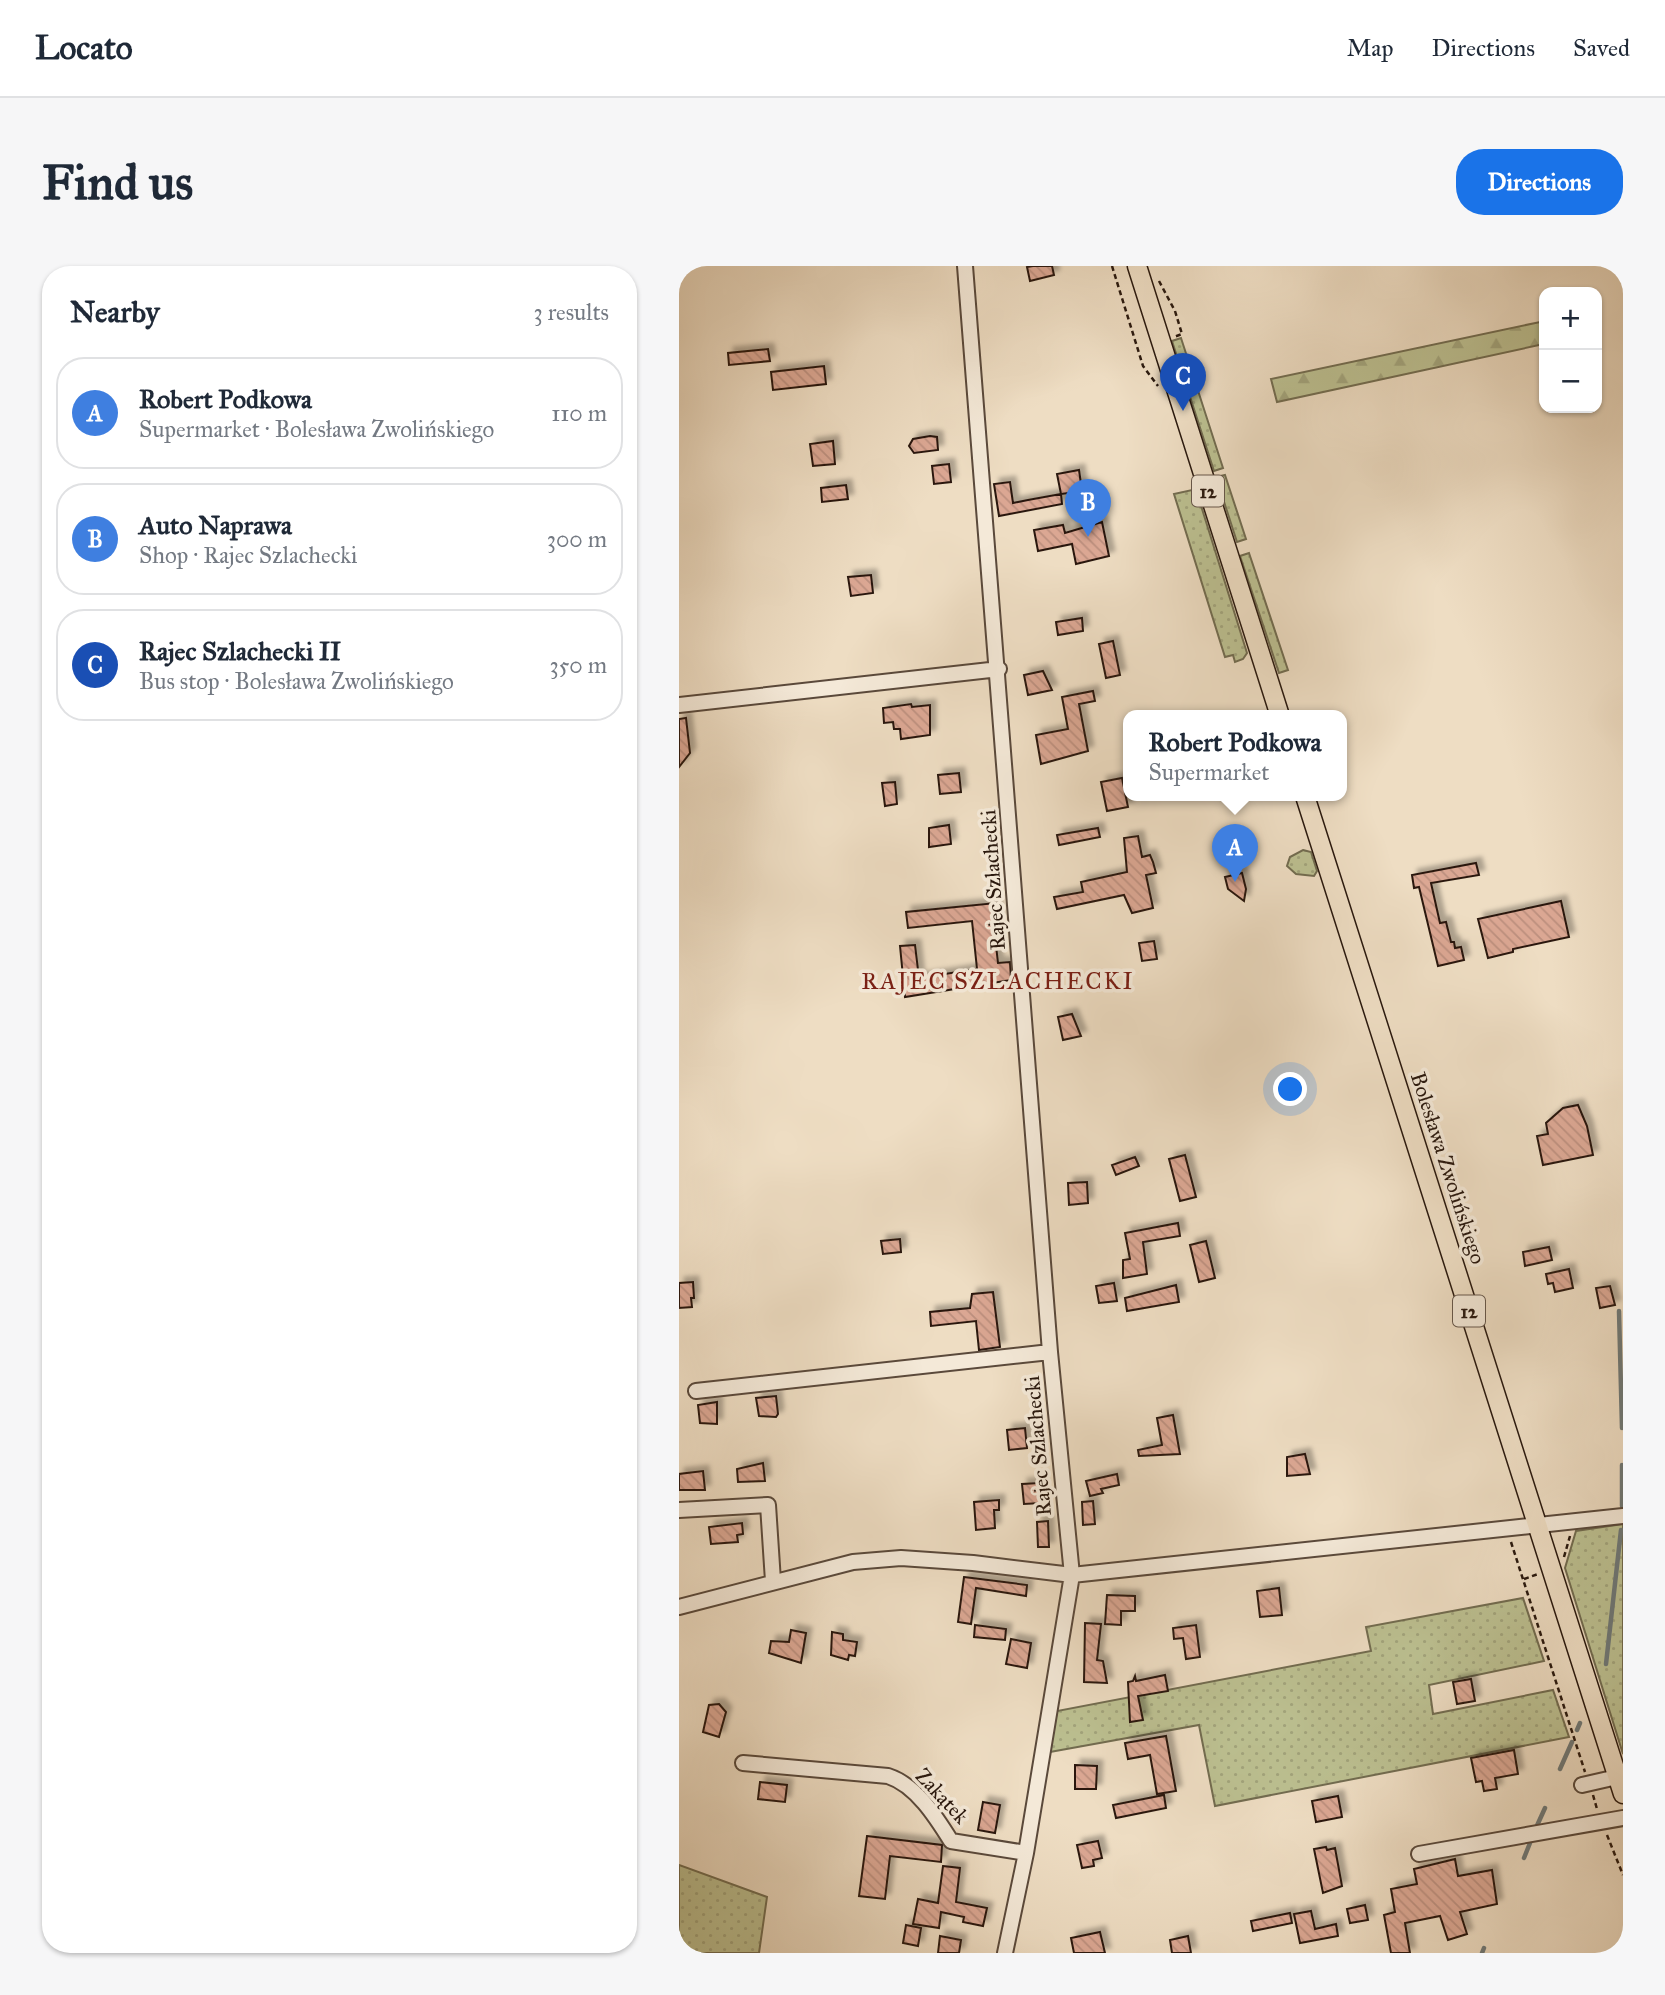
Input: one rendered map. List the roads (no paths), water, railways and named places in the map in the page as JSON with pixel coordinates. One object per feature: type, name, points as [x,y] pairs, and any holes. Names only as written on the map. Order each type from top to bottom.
[{"type":"main road","name":"12","points":[[1137,266],[1278,710]]},
{"type":"main road","name":"Bolesława Zwolińskiego","points":[[1307,801],[1620,1786]]},
{"type":"street","name":"Rajec Szlachecki","points":[[965,266],[999,669],[1050,1352],[1072,1575],[1026,1853],[1005,1953]]},
{"type":"street","points":[[679,705],[999,669]]},
{"type":"street","points":[[696,1391],[1050,1352]]},
{"type":"street","points":[[679,1510],[768,1505],[773,1581]]},
{"type":"street","points":[[679,1607],[853,1562],[901,1558],[974,1563],[1072,1575],[1623,1516]]},
{"type":"street","name":"Zakątek","points":[[743,1763],[900,1780],[910,1787],[951,1841],[1026,1853]]},
{"type":"street","points":[[1586,1785],[1620,1786]]},
{"type":"street","points":[[1419,1854],[1623,1818]]},
{"type":"waterway","points":[[1619,1311],[1622,1428]]},
{"type":"waterway","points":[[1622,1465],[1622,1506]]},
{"type":"waterway","points":[[1606,1664],[1621,1530]]},
{"type":"waterway","points":[[1577,1730],[1580,1723]]},
{"type":"waterway","points":[[1560,1769],[1572,1742]]},
{"type":"waterway","points":[[1535,1830],[1545,1808]]},
{"type":"waterway","points":[[1524,1858],[1532,1838]]},
{"type":"waterway","points":[[1482,1953],[1484,1948]]},
{"type":"place","name":"Rajec Szlachecki II","points":[[1183,411]]},
{"type":"place","name":"Auto Naprawa","points":[[1088,537]]},
{"type":"place","name":"Robert Podkowa","points":[[1235,882]]},
{"type":"district","name":"RAJEC SZLACHECKI","points":[[998,981]]}]
